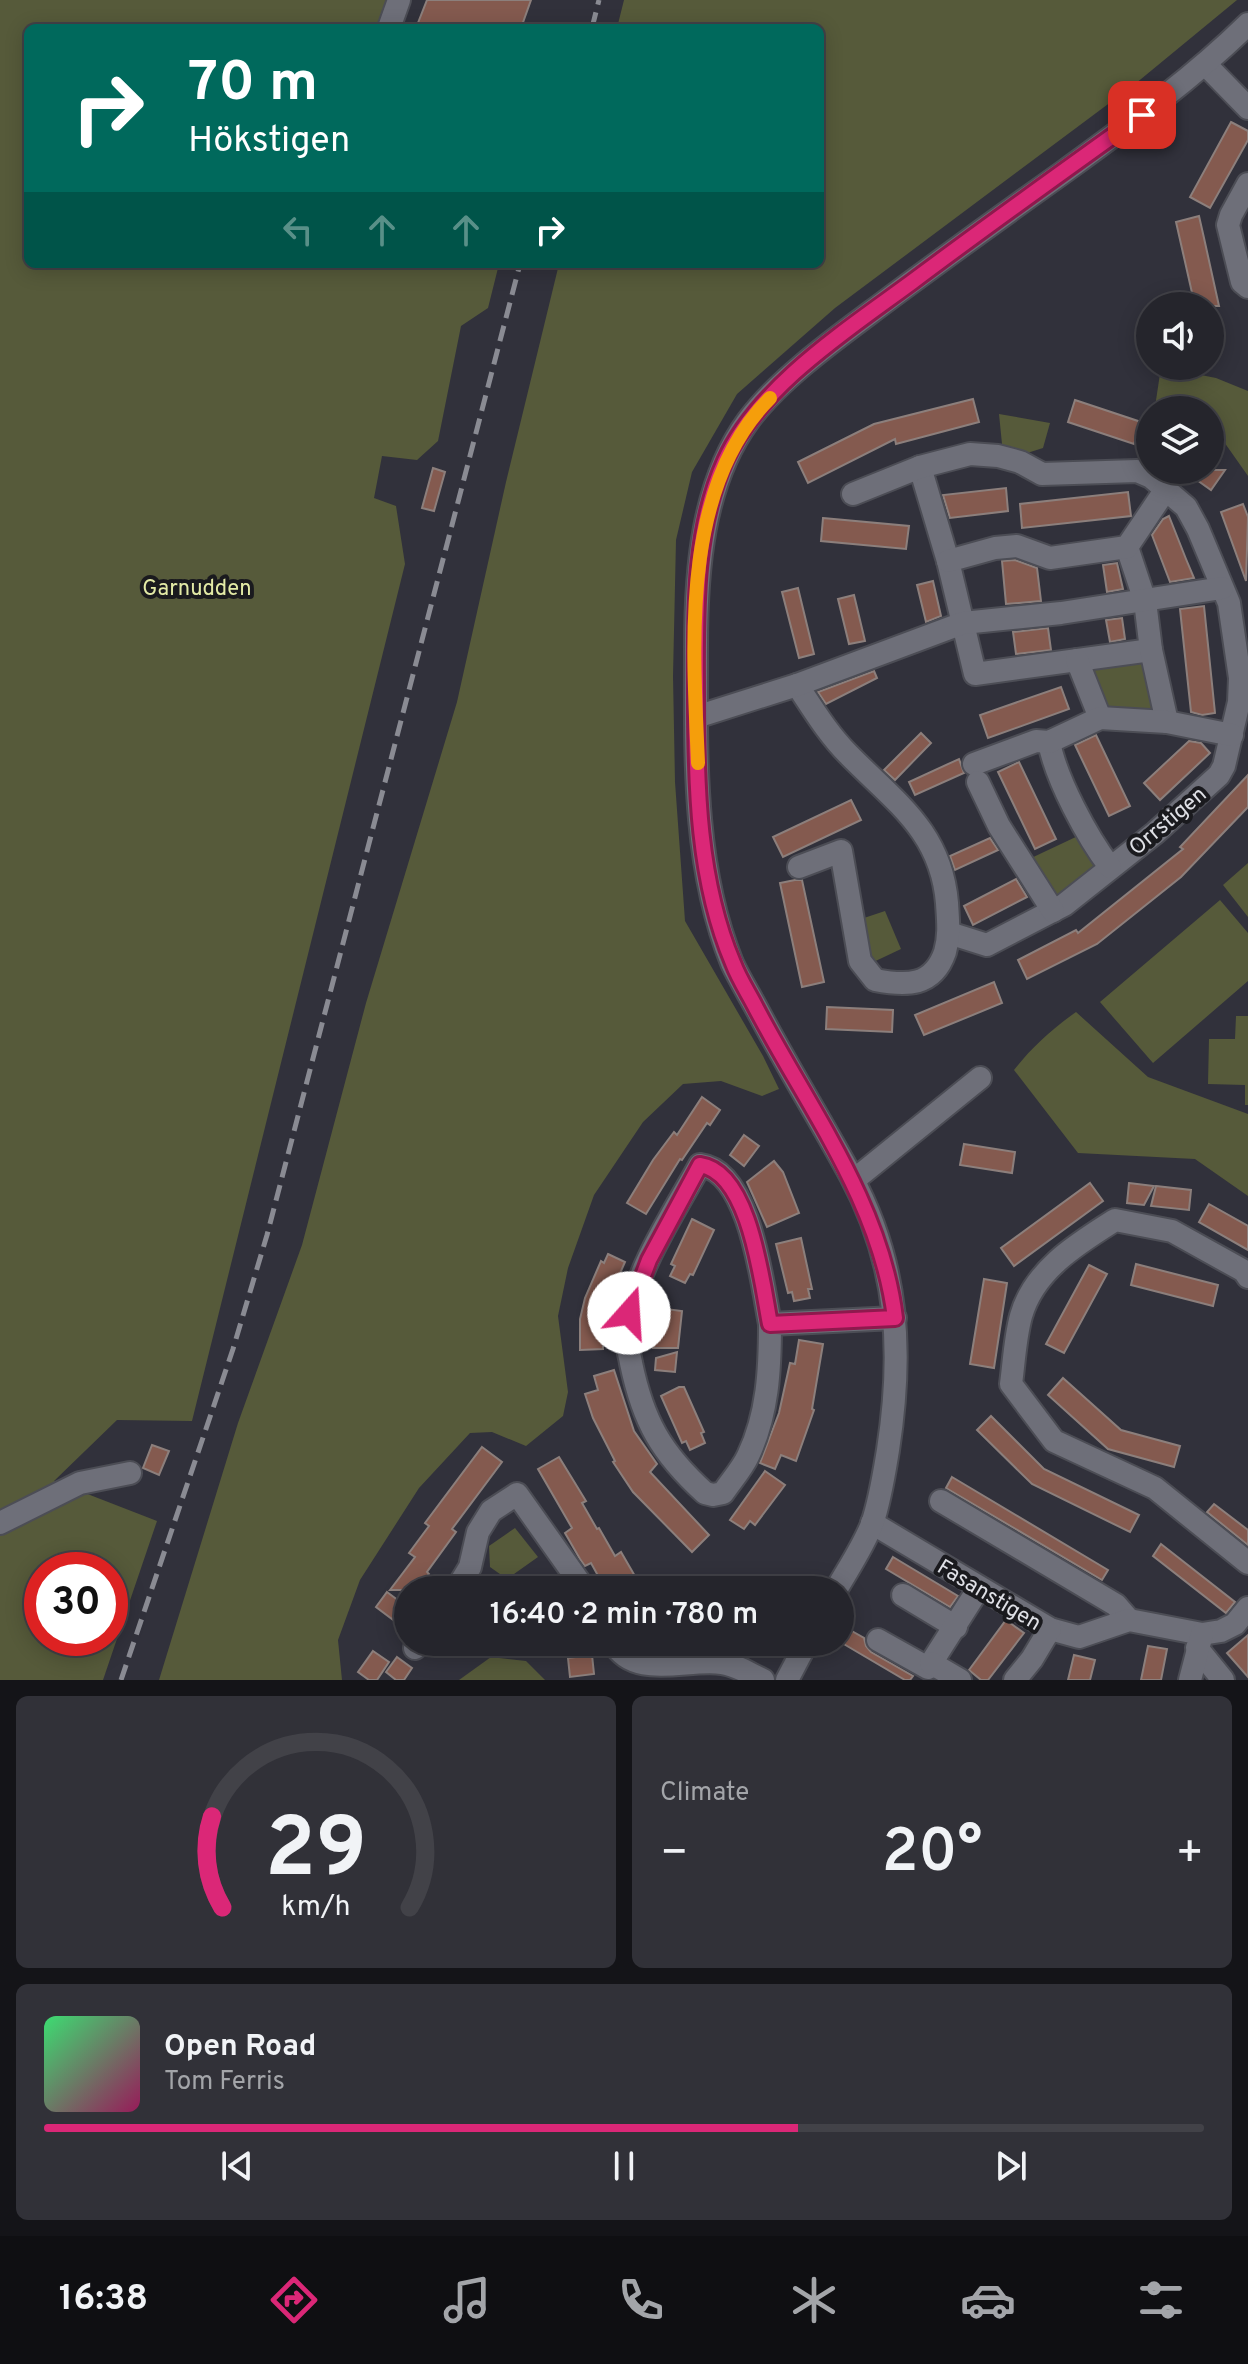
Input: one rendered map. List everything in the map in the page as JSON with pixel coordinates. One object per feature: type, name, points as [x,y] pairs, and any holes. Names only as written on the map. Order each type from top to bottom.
[{"type":"street","points":[[390,24],[399,0]]},
{"type":"street","points":[[844,1576],[872,1523],[884,1471],[896,1396],[892,1288],[880,1246],[854,1180],[786,1065],[733,963],[713,901],[700,822],[696,717],[699,579],[708,514],[725,462],[748,421],[789,379],[846,332],[1142,115],[1248,24]]},
{"type":"street","points":[[1205,64],[1248,108]]},
{"type":"street","points":[[1248,184],[1228,225],[1242,282],[1248,287]]},
{"type":"street","name":"Orrstigen","points":[[853,494],[920,467],[970,454],[998,456],[1020,462],[1042,474],[1137,471],[1151,477],[1186,507],[1229,603],[1240,678],[1239,702],[1224,766],[1219,775],[1155,833],[1053,911],[987,945],[949,933]]},
{"type":"street","points":[[920,467],[948,561],[975,674],[1151,650]]},
{"type":"street","points":[[948,561],[995,548],[1017,546],[1050,558],[1127,547],[1166,489]]},
{"type":"street","points":[[1127,547],[1145,601],[1151,650],[1167,722]]},
{"type":"street","points":[[696,717],[797,685],[963,623],[1061,613],[1222,588]]},
{"type":"street","points":[[1077,660],[1100,718]]},
{"type":"street","points":[[797,685],[823,724],[848,753],[913,817],[937,854],[945,879],[949,933],[938,968],[918,983],[875,980],[860,961],[841,851],[799,867]]},
{"type":"street","points":[[1053,911],[999,826],[976,773],[1036,741],[1049,742],[1100,718],[1167,722],[1232,735]]},
{"type":"street","points":[[1049,742],[1052,759],[1095,847],[1110,867]]},
{"type":"street","points":[[854,1180],[980,1078]]},
{"type":"street","points":[[700,1165],[711,1166],[731,1187],[745,1215],[757,1255],[770,1324],[770,1368],[763,1414],[748,1457],[723,1493],[705,1493],[665,1452],[650,1424],[635,1379],[625,1330],[634,1295],[649,1260],[700,1165]]},
{"type":"street","points":[[1248,1277],[1244,1271],[1172,1231],[1115,1220],[1079,1242],[1038,1279],[1021,1315],[1011,1384],[1054,1441],[1155,1488],[1248,1563]]},
{"type":"street","points":[[770,1324],[895,1318]]},
{"type":"street","points":[[0,1523],[80,1483],[130,1473]]},
{"type":"street","points":[[465,1576],[470,1567],[478,1532],[491,1511],[517,1494],[575,1576]]},
{"type":"street","points":[[941,1501],[1116,1605],[1129,1620]]},
{"type":"street","name":"Fasanstigen","points":[[872,1523],[1050,1629],[1079,1637],[1129,1620],[1200,1641]]},
{"type":"street","points":[[878,1640],[928,1668],[979,1588]]},
{"type":"street","points":[[903,1595],[956,1627]]},
{"type":"street","points":[[1200,1641],[1235,1624],[1248,1608]]},
{"type":"street","points":[[1015,1680],[1036,1670],[1050,1629]]},
{"type":"street","points":[[1190,1680],[1200,1641]]},
{"type":"street","points":[[1200,1641],[1223,1680]]},
{"type":"street","points":[[625,1656],[630,1662],[645,1667],[722,1663],[763,1680]]},
{"type":"street","points":[[787,1680],[800,1656]]},
{"type":"street","points":[[931,1663],[960,1680]]},
{"type":"green space","name":"Garnudden","points":[[0,0],[389,0],[379,24],[24,24],[24,268],[498,268],[488,308],[461,326],[438,441],[417,460],[382,456],[374,498],[396,506],[405,564],[192,1421],[117,1420],[54,1481],[157,1521],[128,1606],[128,1552],[24,1552],[24,1656],[111,1656],[103,1680],[0,1680]]},
{"type":"green space","points":[[624,0],[1237,0],[1135,84],[835,308],[737,394],[692,472],[676,540],[673,676],[675,782],[685,921],[779,1089],[762,1096],[721,1081],[683,1084],[643,1122],[594,1195],[568,1268],[558,1316],[568,1392],[563,1416],[526,1446],[492,1432],[470,1433],[419,1488],[360,1580],[338,1640],[342,1680],[159,1680],[238,1423],[302,1245],[366,1003],[457,702],[558,268],[824,268],[824,24],[618,24]]},
{"type":"green space","points":[[1159,380],[1221,380],[1248,391],[1248,476],[1224,442],[1224,396],[1157,396]]},
{"type":"green space","points":[[999,414],[1050,423],[1043,448],[1024,454],[1002,444]]},
{"type":"green space","points":[[1151,650],[1167,722],[1100,718],[1077,660]]},
{"type":"green space","points":[[1080,835],[1098,868],[1053,904],[1027,860]]},
{"type":"green space","points":[[1248,863],[1248,917],[1223,885]]},
{"type":"green space","points":[[1220,900],[1248,933],[1248,981],[1153,1063],[1100,1002]]},
{"type":"green space","points":[[885,911],[901,949],[865,966],[855,921]]},
{"type":"green space","points":[[1076,1012],[1148,1077],[1248,1114],[1248,1196],[1195,1159],[1078,1153],[1014,1070],[1043,1039]]},
{"type":"green space","points":[[1236,1016],[1248,1016],[1248,1105],[1245,1105],[1245,1085],[1208,1084],[1209,1039],[1235,1039]]},
{"type":"green space","points":[[515,1528],[538,1557],[511,1576],[503,1576],[490,1567],[489,1546]]},
{"type":"green space","points":[[491,1657],[526,1661],[545,1680],[459,1680]]},
{"type":"building","points":[[427,0],[531,0],[522,24],[418,24]]},
{"type":"building","points":[[1231,122],[1248,131],[1248,140],[1210,208],[1190,197]]},
{"type":"building","points":[[1199,216],[1216,292],[1192,292],[1176,222]]},
{"type":"building","points":[[973,399],[979,422],[896,444],[895,439],[808,483],[798,462],[874,424]]},
{"type":"building","points":[[1075,400],[1136,420],[1136,438],[1134,444],[1068,422]]},
{"type":"building","points":[[433,468],[445,472],[434,511],[422,508]]},
{"type":"building","points":[[1006,488],[1008,511],[950,518],[943,495]]},
{"type":"building","points":[[1128,492],[1131,516],[1022,528],[1020,504]]},
{"type":"building","points":[[1243,504],[1248,517],[1246,581],[1221,512]]},
{"type":"building","points":[[1169,516],[1194,578],[1170,582],[1152,535],[1163,519]]},
{"type":"building","points":[[823,518],[909,526],[906,549],[821,541]]},
{"type":"building","points":[[1015,560],[1037,568],[1041,601],[1006,604],[1002,561]]},
{"type":"building","points":[[1117,563],[1123,589],[1107,592],[1103,565]]},
{"type":"building","points":[[933,581],[941,616],[926,622],[917,585]]},
{"type":"building","points":[[798,588],[814,654],[799,658],[782,592]]},
{"type":"building","points":[[854,595],[865,641],[849,644],[838,599]]},
{"type":"building","points":[[1204,606],[1215,713],[1202,715],[1191,712],[1180,609]]},
{"type":"building","points":[[1122,618],[1125,639],[1110,642],[1106,620]]},
{"type":"building","points":[[1048,628],[1051,650],[1016,654],[1013,632]]},
{"type":"building","points":[[874,671],[877,678],[826,704],[818,692]]},
{"type":"building","points":[[1061,687],[1069,709],[988,738],[980,715]]},
{"type":"building","points":[[921,733],[931,743],[895,780],[884,770]]},
{"type":"building","points":[[1096,735],[1130,806],[1109,816],[1075,745]]},
{"type":"building","points":[[1189,741],[1201,743],[1210,753],[1160,800],[1144,783]]},
{"type":"building","points":[[959,759],[964,773],[915,795],[909,782]]},
{"type":"building","points":[[1019,762],[1056,839],[1035,849],[998,772]]},
{"type":"building","points":[[1248,775],[1248,807],[1181,877],[1097,944],[1027,979],[1018,960],[1076,930],[1078,933],[1183,849],[1180,847]]},
{"type":"building","points":[[851,800],[861,820],[783,857],[773,837]]},
{"type":"building","points":[[990,838],[998,850],[955,870],[950,856]]},
{"type":"building","points":[[1016,879],[1027,897],[973,925],[964,906]]},
{"type":"building","points":[[802,880],[824,982],[802,987],[780,883]]},
{"type":"building","points":[[994,982],[1002,1003],[924,1035],[915,1015]]},
{"type":"building","points":[[827,1007],[893,1010],[892,1032],[826,1029]]},
{"type":"building","points":[[702,1097],[720,1110],[710,1125],[707,1123],[680,1159],[646,1214],[627,1203],[653,1160],[674,1132],[677,1135]]},
{"type":"building","points":[[744,1135],[759,1146],[744,1166],[730,1155]]},
{"type":"building","points":[[964,1144],[1015,1152],[1012,1173],[960,1165]]},
{"type":"building","points":[[774,1161],[783,1172],[799,1213],[767,1227],[747,1182]]},
{"type":"building","points":[[1090,1183],[1103,1201],[1014,1266],[1001,1248]]},
{"type":"building","points":[[1129,1183],[1154,1186],[1144,1205],[1127,1203]]},
{"type":"building","points":[[1156,1186],[1191,1190],[1189,1210],[1151,1206]]},
{"type":"building","points":[[1209,1204],[1248,1226],[1248,1250],[1199,1222]]},
{"type":"building","points":[[692,1219],[714,1230],[693,1275],[690,1274],[685,1283],[670,1276],[675,1266],[671,1264]]},
{"type":"building","points":[[801,1238],[812,1289],[808,1289],[810,1298],[794,1301],[792,1292],[788,1293],[776,1244]]},
{"type":"building","points":[[608,1254],[625,1262],[614,1287],[611,1286],[602,1322],[603,1349],[580,1350],[580,1319],[585,1298],[601,1261],[604,1263]]},
{"type":"building","points":[[1136,1264],[1218,1285],[1213,1306],[1131,1285]]},
{"type":"building","points":[[1089,1265],[1107,1274],[1064,1353],[1046,1344]]},
{"type":"building","points":[[984,1279],[1007,1283],[994,1368],[970,1364]]},
{"type":"building","points":[[658,1308],[682,1311],[678,1348],[653,1348]]},
{"type":"building","points":[[799,1340],[823,1344],[814,1410],[796,1461],[781,1455],[775,1469],[760,1463],[779,1413],[790,1363],[795,1364]]},
{"type":"building","points":[[677,1352],[675,1372],[655,1370],[656,1358]]},
{"type":"building","points":[[614,1370],[634,1431],[657,1464],[650,1472],[709,1535],[692,1552],[633,1492],[613,1462],[593,1418],[585,1394],[598,1390],[594,1376]]},
{"type":"building","points":[[1063,1378],[1121,1430],[1180,1446],[1174,1467],[1108,1449],[1048,1395]]},
{"type":"building","points":[[684,1387],[704,1432],[701,1433],[705,1443],[690,1450],[686,1441],[682,1443],[661,1396]]},
{"type":"building","points":[[991,1416],[1044,1469],[1139,1515],[1130,1532],[1032,1484],[977,1430]]},
{"type":"building","points":[[152,1445],[169,1451],[159,1475],[143,1468]]},
{"type":"building","points":[[482,1447],[502,1462],[452,1529],[456,1532],[427,1572],[427,1576],[401,1576],[415,1557],[409,1553],[429,1526],[425,1523]]},
{"type":"building","points":[[559,1457],[586,1501],[582,1503],[597,1529],[615,1556],[621,1552],[635,1576],[598,1576],[591,1563],[585,1566],[565,1533],[572,1528],[538,1469]]},
{"type":"building","points":[[765,1471],[785,1485],[755,1525],[750,1521],[744,1529],[730,1520]]},
{"type":"building","points":[[952,1477],[1108,1570],[1102,1580],[946,1488]]},
{"type":"building","points":[[1214,1504],[1248,1530],[1248,1545],[1207,1512]]},
{"type":"building","points":[[1161,1544],[1235,1602],[1226,1613],[1153,1556]]},
{"type":"building","points":[[893,1557],[958,1596],[950,1607],[886,1569]]},
{"type":"building","points":[[387,1592],[394,1597],[394,1620],[376,1607]]},
{"type":"building","points":[[1006,1620],[1024,1633],[988,1680],[981,1680],[969,1670]]},
{"type":"building","points":[[854,1632],[864,1638],[871,1652],[913,1676],[905,1680],[854,1650]]},
{"type":"building","points":[[1248,1635],[1248,1677],[1227,1653]]},
{"type":"building","points":[[1148,1646],[1167,1649],[1161,1680],[1141,1680]]},
{"type":"building","points":[[373,1651],[389,1662],[377,1680],[369,1680],[358,1672]]},
{"type":"building","points":[[1074,1655],[1095,1660],[1090,1680],[1068,1680]]},
{"type":"building","points":[[592,1656],[594,1674],[570,1677],[568,1658]]},
{"type":"building","points":[[397,1657],[412,1668],[404,1680],[396,1680],[386,1672]]},
{"type":"railway","points":[[593,24],[599,0]]},
{"type":"railway","points":[[121,1680],[233,1349],[267,1235],[519,268]]},
{"type":"slow traffic","points":[[698,763],[696,633],[702,546],[708,514],[725,462],[748,421],[770,398]]},
{"type":"route","points":[[629,1313],[649,1260],[700,1165],[711,1166],[731,1187],[745,1215],[757,1255],[770,1324],[895,1318],[892,1288],[880,1246],[854,1180],[786,1065],[733,963],[713,901],[700,822],[696,633],[702,546],[708,514],[725,462],[748,421],[789,379],[945,257],[1142,115]]}]
